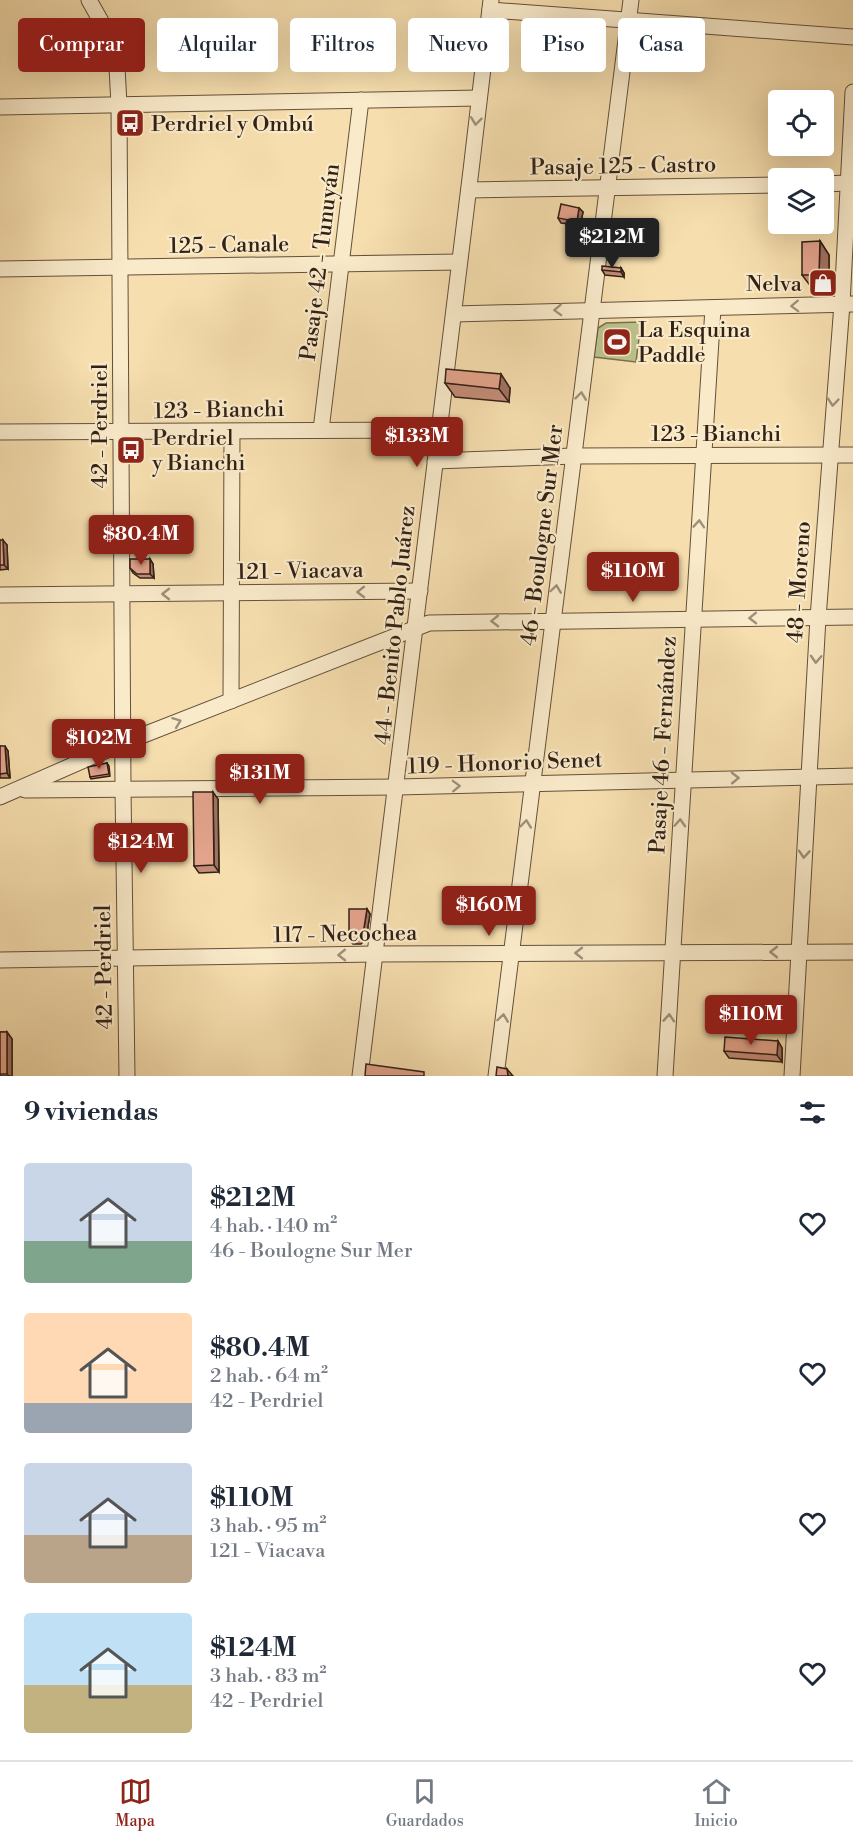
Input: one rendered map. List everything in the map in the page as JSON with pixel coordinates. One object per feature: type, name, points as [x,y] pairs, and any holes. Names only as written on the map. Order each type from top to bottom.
[{"type":"street","name":"42 - Perdriel","points":[[89,0],[116,48],[119,105],[127,1076]]},
{"type":"street","name":"46 - Boulogne Sur Mer","points":[[628,18],[630,0]]},
{"type":"street","points":[[490,5],[618,19]]},
{"type":"street","name":"44 - Benito Pablo Juárez","points":[[360,1076],[418,625],[438,430],[490,5]]},
{"type":"street","points":[[705,26],[853,37]]},
{"type":"street","name":"46 - Boulogne Sur Mer","points":[[496,1076],[622,72]]},
{"type":"street","name":"48 - Moreno","points":[[792,1076],[797,952],[829,455],[847,304],[847,183],[853,92]]},
{"type":"street","points":[[0,106],[479,98]]},
{"type":"street","name":"Pasaje 42 - Tunuyán","points":[[321,430],[361,100]]},
{"type":"street","points":[[834,184],[847,183]]},
{"type":"street","name":"Pasaje 125 - Castro","points":[[469,190],[768,185]]},
{"type":"street","name":"125 - Canale","points":[[0,269],[459,262]]},
{"type":"street","points":[[454,314],[847,304]]},
{"type":"street","name":"Pasaje 46 - Fernández","points":[[665,1076],[713,308]]},
{"type":"street","name":"123 - Bianchi","points":[[0,432],[438,430]]},
{"type":"street","points":[[231,701],[232,432]]},
{"type":"street","name":"123 - Bianchi","points":[[435,460],[574,456],[853,455]]},
{"type":"street","name":"121 - Viacava","points":[[0,595],[420,591]]},
{"type":"street","points":[[0,797],[123,743],[418,625],[552,620],[853,617]]},
{"type":"street","name":"119 - Honorio Senet","points":[[0,790],[398,787],[853,776]]},
{"type":"street","name":"117 - Necochea","points":[[0,960],[375,954],[853,952]]},
{"type":"green space","name":"La Esquina Paddle","points":[[641,322],[636,362],[594,357],[598,328],[606,323]]},
{"type":"building","points":[[561,204],[579,208],[577,221],[586,223],[584,234],[567,232],[569,220],[558,218]]},
{"type":"building","points":[[820,241],[819,275],[802,275],[802,242]]},
{"type":"building","points":[[602,266],[621,268],[621,272],[602,270]]},
{"type":"building","points":[[446,369],[501,374],[499,389],[445,383]]},
{"type":"building","points":[[0,540],[3,540],[4,565],[0,565]]},
{"type":"building","points":[[130,559],[150,559],[150,574],[137,574],[130,568]]},
{"type":"building","points":[[0,746],[5,746],[7,773],[0,774]]},
{"type":"building","points":[[107,763],[109,774],[90,777],[88,767]]},
{"type":"building","points":[[193,792],[213,792],[214,865],[194,866]]},
{"type":"building","points":[[349,909],[367,909],[363,934],[358,939],[349,939]]},
{"type":"building","points":[[0,1032],[7,1032],[7,1074],[0,1074]]},
{"type":"building","points":[[725,1037],[778,1041],[777,1055],[724,1051]]},
{"type":"building","points":[[366,1064],[424,1072],[424,1076],[365,1076]]},
{"type":"building","points":[[497,1067],[507,1069],[508,1076],[496,1076]]},
{"type":"place","name":"Perdriel y Ombú","points":[[130,123]]},
{"type":"place","name":"Nelva","points":[[823,283]]},
{"type":"place","name":"La Esquina Paddle","points":[[617,342]]},
{"type":"place","name":"Perdriel y Bianchi","points":[[131,450]]}]
